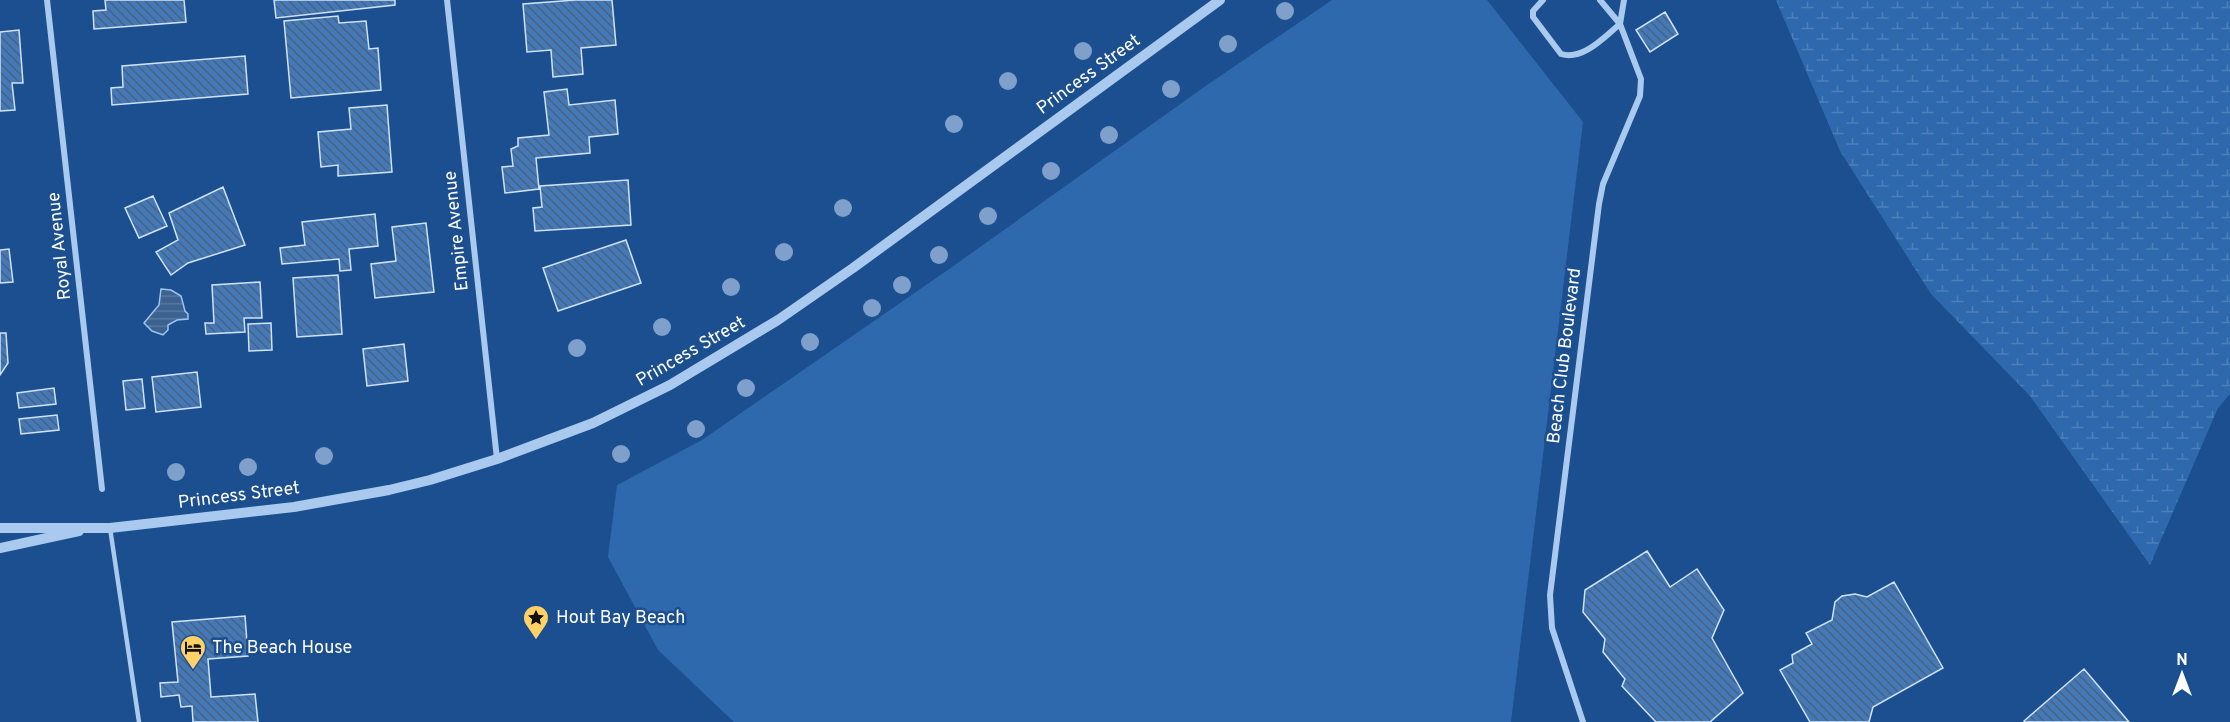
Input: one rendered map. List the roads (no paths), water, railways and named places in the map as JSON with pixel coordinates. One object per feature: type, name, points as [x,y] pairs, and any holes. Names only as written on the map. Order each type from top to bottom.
[{"type":"street","name":"Royal Avenue","points":[[47,0],[102,489]]},
{"type":"street","name":"Empire Avenue","points":[[447,0],[497,459]]},
{"type":"street","name":"Princess Street","points":[[0,528],[65,526],[110,528],[294,507],[389,490],[497,459],[593,423],[669,385],[741,344],[853,268],[1220,0]]},
{"type":"street","points":[[1543,0],[1533,11],[1533,16],[1562,54],[1569,57],[1582,54],[1620,24],[1624,0]]},
{"type":"street","name":"Beach Club Boulevard","points":[[1583,722],[1552,628],[1550,595],[1599,204],[1603,184],[1642,88],[1632,51],[1620,24],[1600,0]]},
{"type":"street","name":"Princess Street","points":[[0,548],[91,528]]},
{"type":"lane","points":[[110,528],[139,722]]},
{"type":"place","name":"Hout Bay Beach","points":[[536,641]]},
{"type":"place","name":"The Beach House","points":[[193,671]]}]
